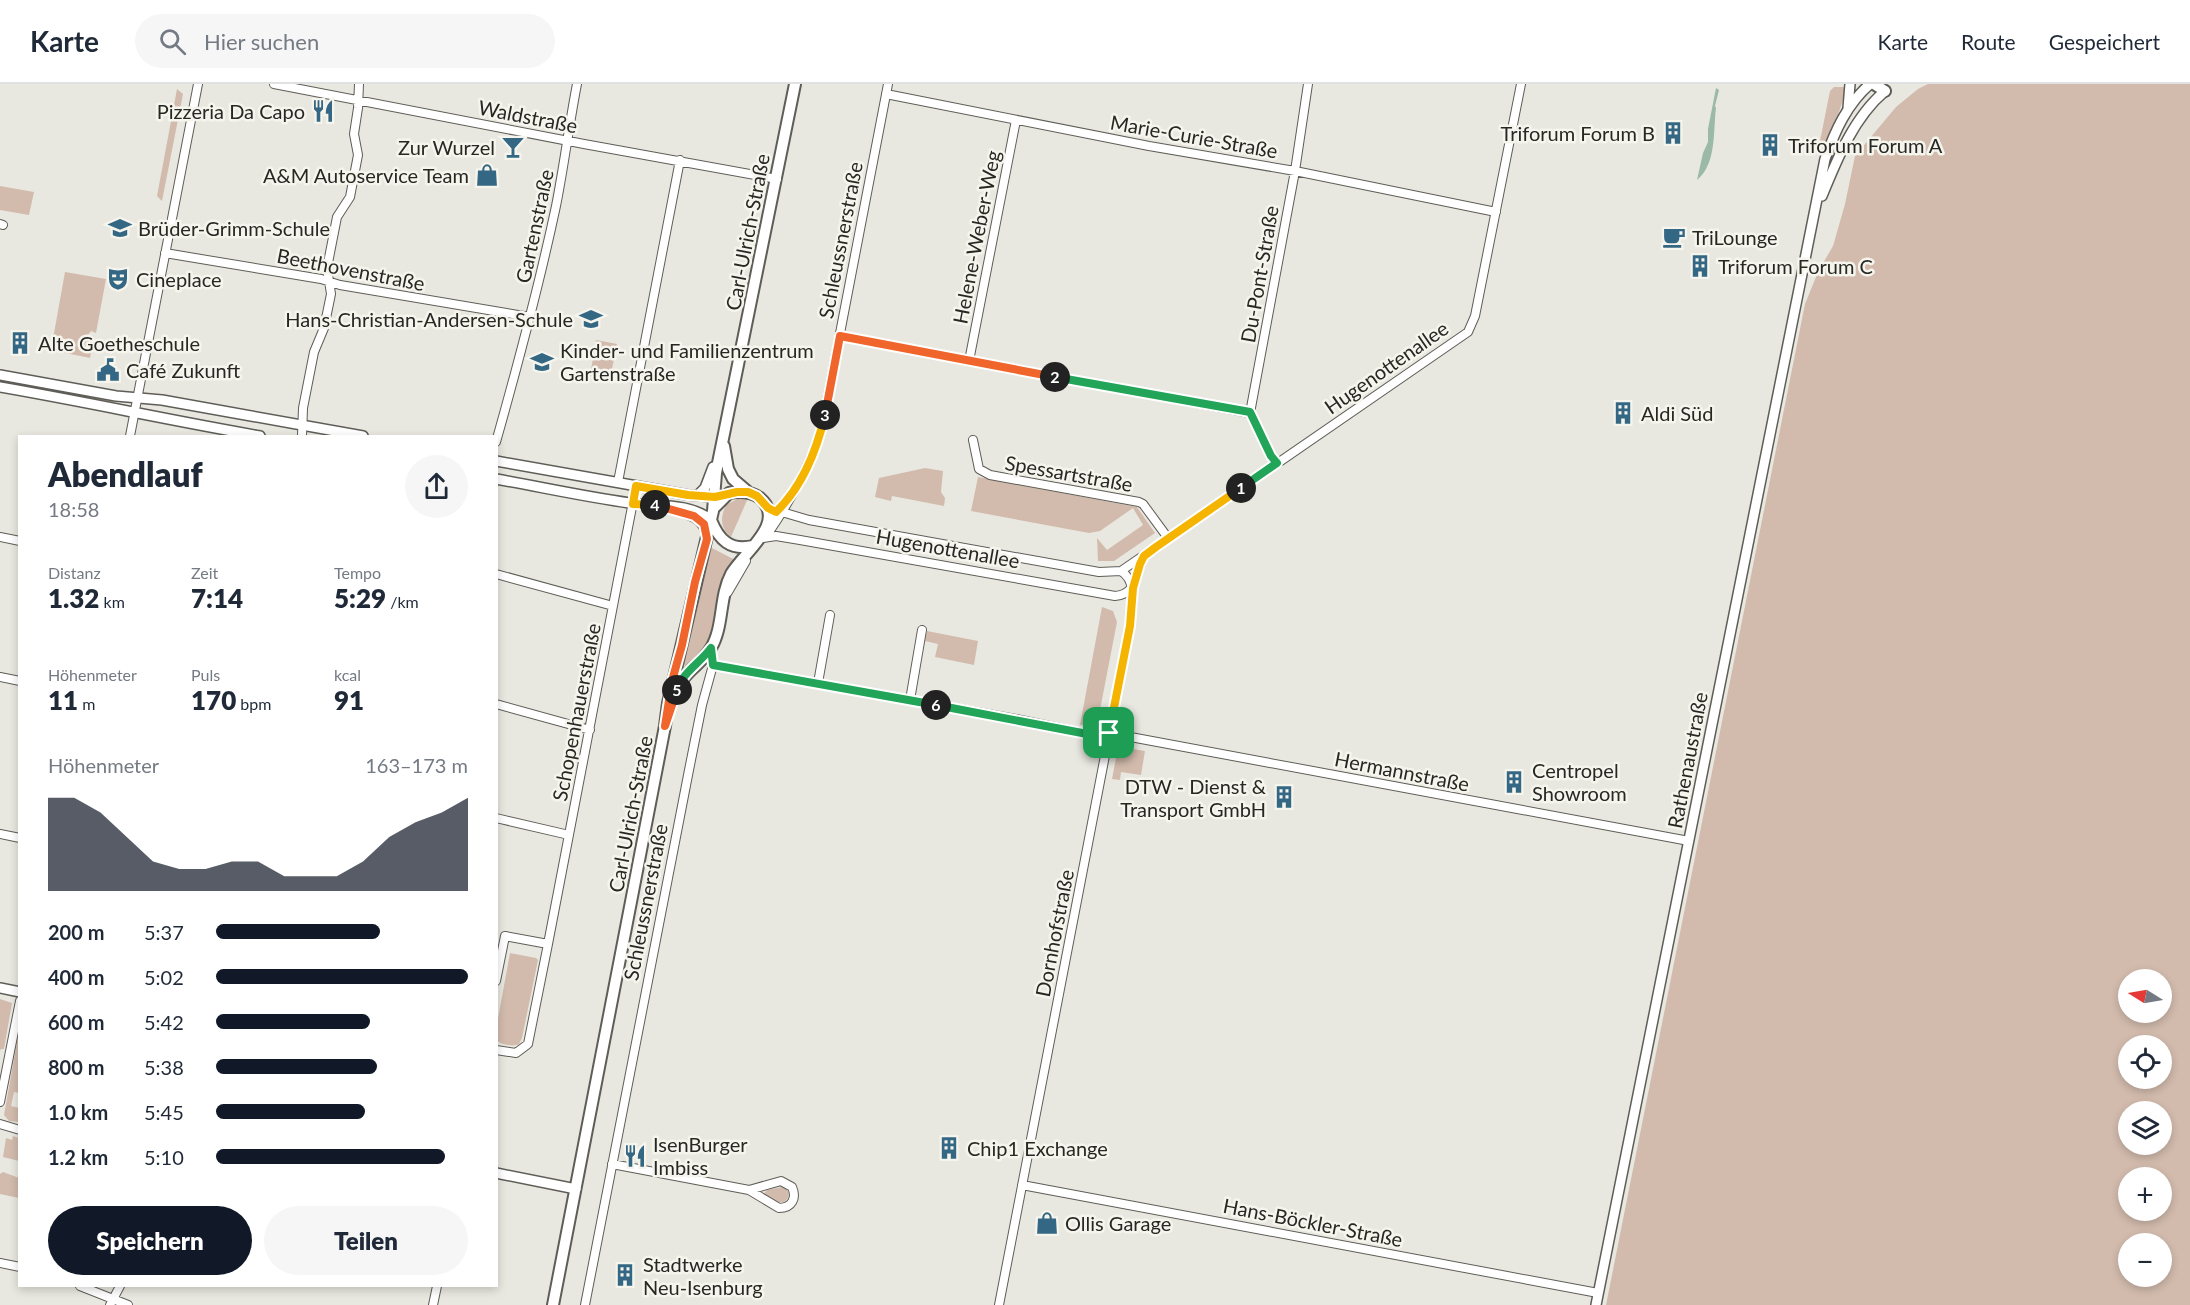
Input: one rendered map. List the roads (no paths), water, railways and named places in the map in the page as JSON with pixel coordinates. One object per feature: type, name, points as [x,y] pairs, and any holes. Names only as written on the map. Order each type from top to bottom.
[{"type":"main road","name":"Carl-Ulrich-Straße","points":[[553,1305],[672,681],[712,516],[716,473],[795,84]]},
{"type":"main road","points":[[1872,84],[1883,88],[1894,84]]},
{"type":"main road","name":"Hugenottenallee","points":[[723,443],[728,469],[733,479],[775,511]]},
{"type":"main road","points":[[712,516],[718,502],[729,493],[748,492]]},
{"type":"main road","points":[[758,541],[775,511]]},
{"type":"main road","name":"Hugenottenallee","points":[[712,516],[720,537],[726,543],[740,547],[758,541]]},
{"type":"main road","name":"Schleussnerstraße","points":[[665,726],[678,685],[688,671],[704,657],[716,637],[724,590],[732,573],[758,541]]},
{"type":"street","points":[[130,435],[198,84]]},
{"type":"street","name":"Waldstraße","points":[[274,84],[777,179]]},
{"type":"street","points":[[302,435],[303,408],[314,352],[324,328],[331,294],[327,268],[337,217],[350,197],[358,155],[354,134],[359,84]]},
{"type":"street","name":"Gartenstraße","points":[[498,435],[530,317],[555,208],[577,84]]},
{"type":"street","name":"Schleussnerstraße","points":[[758,541],[775,511],[786,502],[804,472],[821,432],[888,84]]},
{"type":"street","name":"Du-Pont-Straße","points":[[1250,412],[1295,171],[1308,84]]},
{"type":"street","name":"Hugenottenallee","points":[[775,511],[1099,572],[1121,571],[1468,332],[1475,316],[1521,84]]},
{"type":"street","points":[[1848,108],[1850,84]]},
{"type":"street","name":"Rathenaustraße","points":[[1596,1305],[1825,159],[1848,108],[1872,84]]},
{"type":"street","name":"Rathenaustraße","points":[[1813,221],[1841,153],[1862,117],[1883,88]]},
{"type":"street","name":"Marie-Curie-Straße","points":[[886,94],[1295,171],[1496,212]]},
{"type":"street","name":"Helene-Weber-Weg","points":[[969,361],[1016,120]]},
{"type":"street","points":[[618,482],[680,160]]},
{"type":"street","name":"Beethovenstraße","points":[[165,253],[530,317]]},
{"type":"street","points":[[840,336],[1250,412],[1271,456],[1277,463]]},
{"type":"street","points":[[0,375],[137,398],[162,400],[357,435]]},
{"type":"street","points":[[0,387],[148,417],[254,435]]},
{"type":"street","name":"Spessartstraße","points":[[973,440],[979,470],[990,475],[1139,502],[1143,504],[1168,538]]},
{"type":"street","points":[[698,495],[710,478],[716,456],[723,443]]},
{"type":"street","points":[[498,461],[688,495],[715,497],[729,493]]},
{"type":"street","points":[[498,479],[633,504],[695,510],[712,516]]},
{"type":"street","name":"Schopenhauerstraße","points":[[498,1050],[516,1053],[528,1044],[636,486]]},
{"type":"street","points":[[663,507],[686,513],[702,521],[707,539]]},
{"type":"street","name":"Hugenottenallee","points":[[758,541],[776,536],[1109,595],[1122,595],[1133,588]]},
{"type":"street","points":[[0,537],[18,541]]},
{"type":"street","points":[[1133,588],[1144,556]]},
{"type":"street","points":[[1121,571],[1130,579],[1133,588]]},
{"type":"street","points":[[498,575],[613,606]]},
{"type":"street","name":"Dornhofstraße","points":[[999,1305],[1130,626],[1133,588]]},
{"type":"street","points":[[818,683],[830,615]]},
{"type":"street","points":[[910,700],[922,630]]},
{"type":"street","name":"Schleussnerstraße","points":[[585,1305],[699,716],[713,665],[711,648]]},
{"type":"street","name":"Hermannstraße","points":[[713,665],[1689,841]]},
{"type":"street","points":[[0,677],[18,681]]},
{"type":"street","points":[[498,705],[590,730]]},
{"type":"street","points":[[498,818],[569,836]]},
{"type":"street","points":[[0,834],[18,838]]},
{"type":"street","points":[[498,963],[501,935],[549,944]]},
{"type":"street","points":[[0,988],[18,992]]},
{"type":"street","points":[[0,1101],[18,1011]]},
{"type":"street","points":[[0,1124],[18,1129]]},
{"type":"street","points":[[612,1164],[749,1190],[779,1208],[791,1204],[795,1196],[792,1187],[781,1181],[749,1190]]},
{"type":"street","points":[[498,1173],[576,1189]]},
{"type":"street","name":"Hans-Böckler-Straße","points":[[1022,1185],[1598,1293]]},
{"type":"street","points":[[0,1263],[18,1267]]},
{"type":"street","points":[[82,1287],[112,1302],[128,1305]]},
{"type":"street","points":[[112,1302],[120,1287]]},
{"type":"street","points":[[433,1305],[437,1287]]},
{"type":"place","name":"Pizzeria Da Capo","points":[[323,111]]},
{"type":"place","name":"Triforum Forum B","points":[[1673,133]]},
{"type":"place","name":"Triforum Forum A","points":[[1770,145]]},
{"type":"place","name":"Zur Wurzel","points":[[513,147]]},
{"type":"place","name":"A&M Autoservice Team","points":[[487,175]]},
{"type":"place","name":"Brüder-Grimm-Schule","points":[[120,228]]},
{"type":"place","name":"TriLounge","points":[[1674,237]]},
{"type":"place","name":"Triforum Forum C","points":[[1700,266]]},
{"type":"place","name":"Cineplace","points":[[118,279]]},
{"type":"place","name":"Hans-Christian-Andersen-Schule","points":[[591,319]]},
{"type":"place","name":"Alte Goetheschule","points":[[20,343]]},
{"type":"place","name":"Kinder- und Familienzentrum Gartenstraße","points":[[542,362]]},
{"type":"place","name":"Café Zukunft","points":[[108,370]]},
{"type":"place","name":"Aldi Süd","points":[[1623,413]]},
{"type":"place","name":"Centropel Showroom","points":[[1514,782]]},
{"type":"place","name":"DTW - Dienst & Transport GmbH","points":[[1284,797]]},
{"type":"place","name":"Chip1 Exchange","points":[[949,1148]]},
{"type":"place","name":"IsenBurger Imbiss","points":[[635,1156]]},
{"type":"place","name":"Ollis Garage","points":[[1047,1223]]},
{"type":"place","name":"Stadtwerke Neu-Isenburg","points":[[625,1275]]}]
